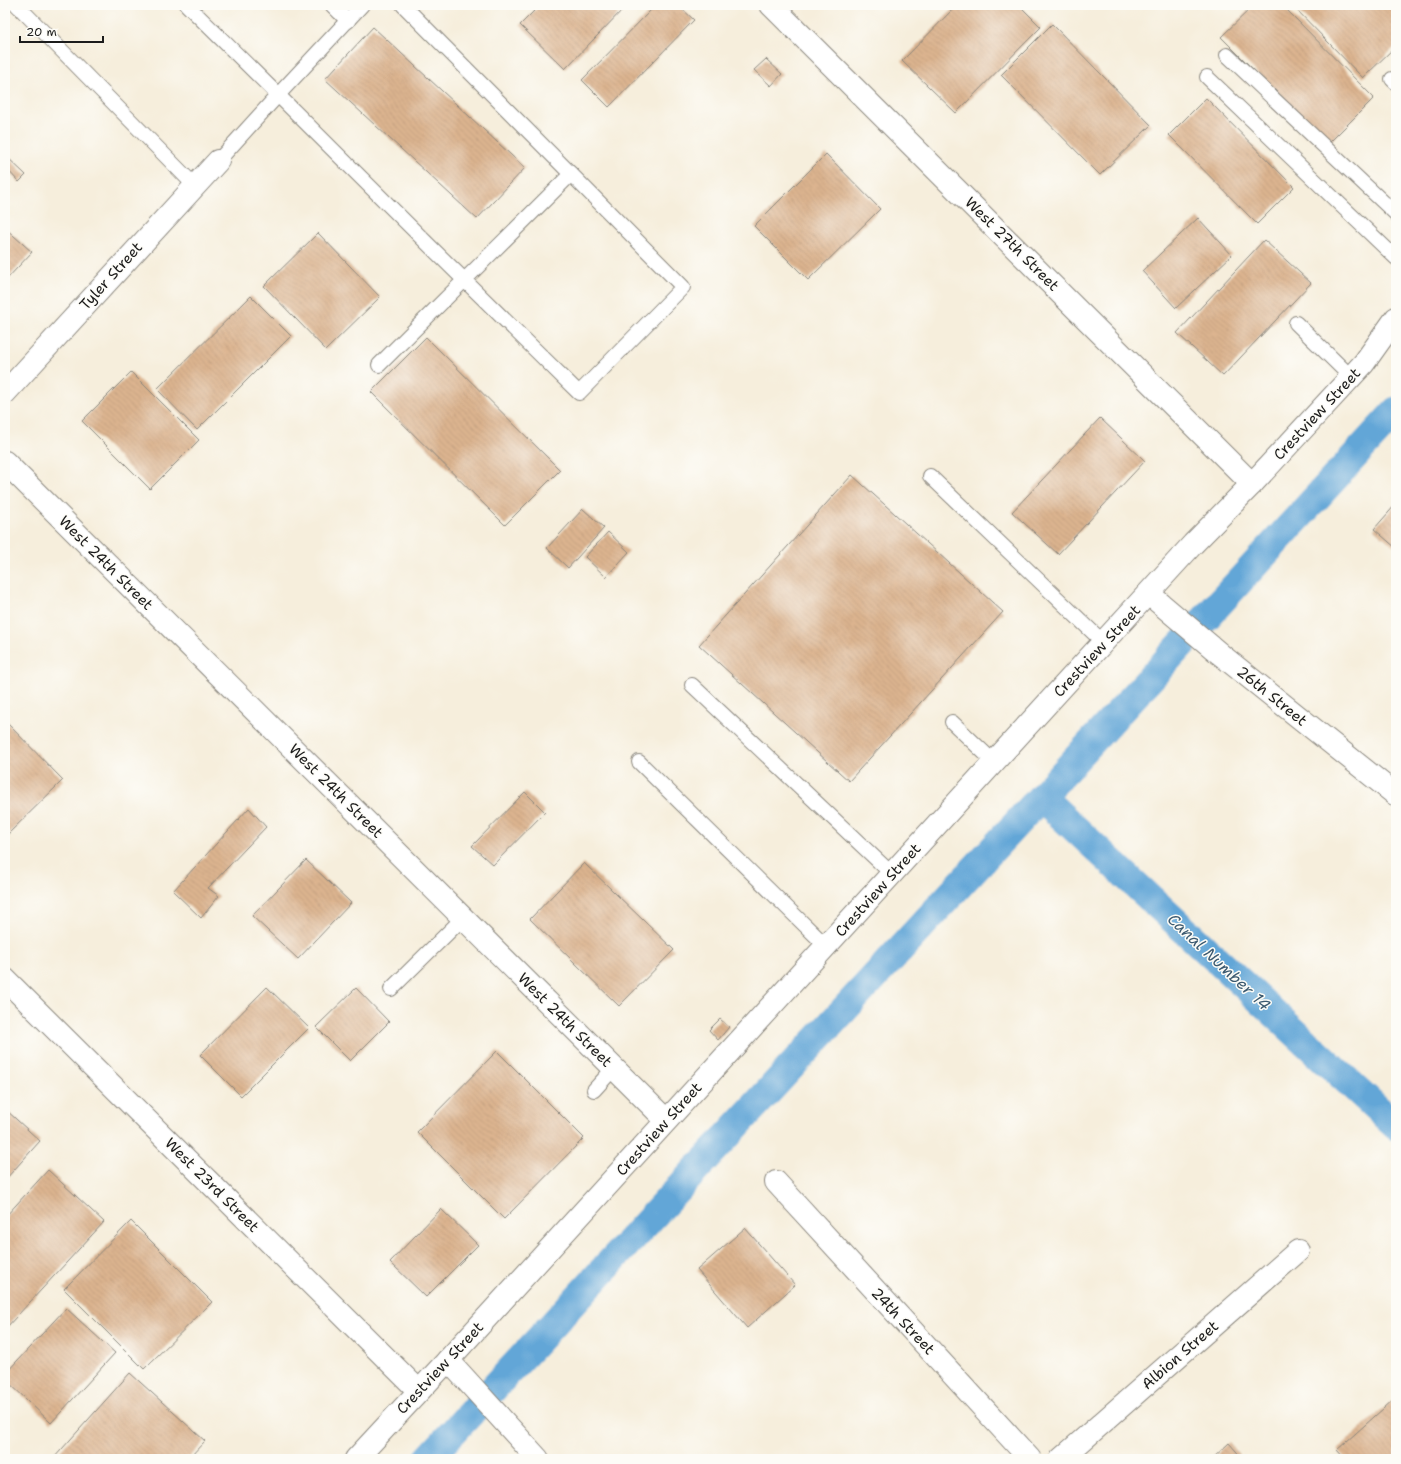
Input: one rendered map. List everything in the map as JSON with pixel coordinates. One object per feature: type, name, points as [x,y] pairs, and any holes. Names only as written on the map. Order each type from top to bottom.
[{"type":"street","name":"West 27th Street","points":[[771,5],[1252,484]]},
{"type":"street","name":"Tyler Street","points":[[5,393],[194,185],[218,161]]},
{"type":"street","name":"Crestview Street","points":[[356,1459],[995,763],[1193,544],[1252,484],[1364,363],[1396,318]]},
{"type":"street","name":"West 24th Street","points":[[5,462],[666,1120]]},
{"type":"street","name":"26th Street","points":[[1149,594],[1220,654],[1396,795]]},
{"type":"street","name":"West 23rd Street","points":[[5,979],[418,1390]]},
{"type":"street","name":"24th Street","points":[[776,1182],[1030,1459]]},
{"type":"street","name":"Albion Street","points":[[1061,1459],[1298,1251]]},
{"type":"street","points":[[448,1360],[538,1459]]},
{"type":"lane","points":[[17,5],[194,185]]},
{"type":"lane","points":[[187,5],[579,393],[683,287],[403,5]]},
{"type":"lane","points":[[332,5],[348,21]]},
{"type":"lane","points":[[218,161],[362,5]]},
{"type":"lane","points":[[1227,55],[1396,214]]},
{"type":"lane","points":[[1207,77],[1396,258]]},
{"type":"lane","points":[[379,365],[571,174]]},
{"type":"lane","points":[[1296,323],[1351,377]]},
{"type":"lane","points":[[930,476],[1104,643]]},
{"type":"lane","points":[[692,685],[892,874]]},
{"type":"lane","points":[[952,722],[995,763]]},
{"type":"lane","points":[[639,762],[826,946]]},
{"type":"lane","points":[[391,989],[463,918]]},
{"type":"lane","points":[[594,1090],[614,1068]]},
{"type":"building","points":[[540,5],[627,5],[565,69],[520,25]]},
{"type":"building","points":[[656,5],[678,5],[694,20],[609,107],[582,80]]},
{"type":"building","points":[[957,5],[1019,5],[1041,27],[956,113],[902,61]]},
{"type":"building","points":[[1254,5],[1282,5],[1374,98],[1328,144],[1221,37]]},
{"type":"building","points":[[1292,5],[1396,5],[1396,46],[1363,78]]},
{"type":"building","points":[[1052,24],[1151,125],[1100,175],[1001,75]]},
{"type":"building","points":[[373,27],[525,168],[477,219],[325,79]]},
{"type":"building","points":[[766,59],[782,74],[771,86],[754,70]]},
{"type":"building","points":[[1206,98],[1294,187],[1257,224],[1169,135]]},
{"type":"building","points":[[826,154],[880,209],[808,280],[754,226]]},
{"type":"building","points":[[5,155],[26,175],[19,182],[5,167]]},
{"type":"building","points":[[1198,218],[1232,255],[1176,308],[1142,271]]},
{"type":"building","points":[[5,228],[32,252],[5,281]]},
{"type":"building","points":[[318,233],[380,297],[326,350],[264,286]]},
{"type":"building","points":[[1264,240],[1311,283],[1223,376],[1177,333]]},
{"type":"building","points":[[251,296],[291,336],[197,430],[157,389]]},
{"type":"building","points":[[426,337],[560,470],[505,525],[371,392]]},
{"type":"building","points":[[131,372],[199,440],[150,489],[82,421]]},
{"type":"building","points":[[1100,418],[1145,461],[1058,554],[1012,512]]},
{"type":"building","points":[[852,475],[1003,612],[849,781],[699,645]]},
{"type":"building","points":[[1396,504],[1396,548],[1374,529]]},
{"type":"building","points":[[583,509],[604,528],[568,568],[547,548]]},
{"type":"building","points":[[608,532],[629,552],[606,577],[585,557]]},
{"type":"building","points":[[5,721],[63,780],[5,837]]},
{"type":"building","points":[[525,792],[545,812],[493,865],[472,846]]},
{"type":"building","points":[[249,808],[266,827],[208,888],[219,896],[201,918],[173,891]]},
{"type":"building","points":[[306,860],[351,903],[298,959],[252,916]]},
{"type":"building","points":[[584,863],[674,950],[619,1006],[530,919]]},
{"type":"building","points":[[267,987],[309,1028],[241,1096],[200,1055]]},
{"type":"building","points":[[356,988],[389,1022],[350,1061],[316,1027]]},
{"type":"building","points":[[720,1019],[729,1027],[718,1040],[709,1030]]},
{"type":"building","points":[[497,1051],[584,1138],[504,1219],[417,1132]]},
{"type":"building","points":[[5,1109],[40,1141],[5,1180]]},
{"type":"building","points":[[48,1170],[104,1222],[5,1329],[5,1217]]},
{"type":"building","points":[[441,1209],[478,1245],[426,1297],[390,1262]]},
{"type":"building","points":[[131,1221],[212,1302],[144,1369],[64,1289]]},
{"type":"building","points":[[745,1228],[795,1285],[747,1328],[697,1270]]},
{"type":"building","points":[[66,1308],[115,1353],[51,1423],[5,1379],[5,1374]]},
{"type":"building","points":[[130,1373],[205,1441],[188,1459],[53,1459]]},
{"type":"building","points":[[1393,1400],[1396,1404],[1396,1459],[1345,1459],[1337,1450]]},
{"type":"building","points":[[1229,1443],[1243,1459],[1212,1459]]},
{"type":"waterway","points":[[428,1459],[1396,411]]},
{"type":"waterway","name":"Canal Number 14","points":[[1041,797],[1396,1126]]}]
